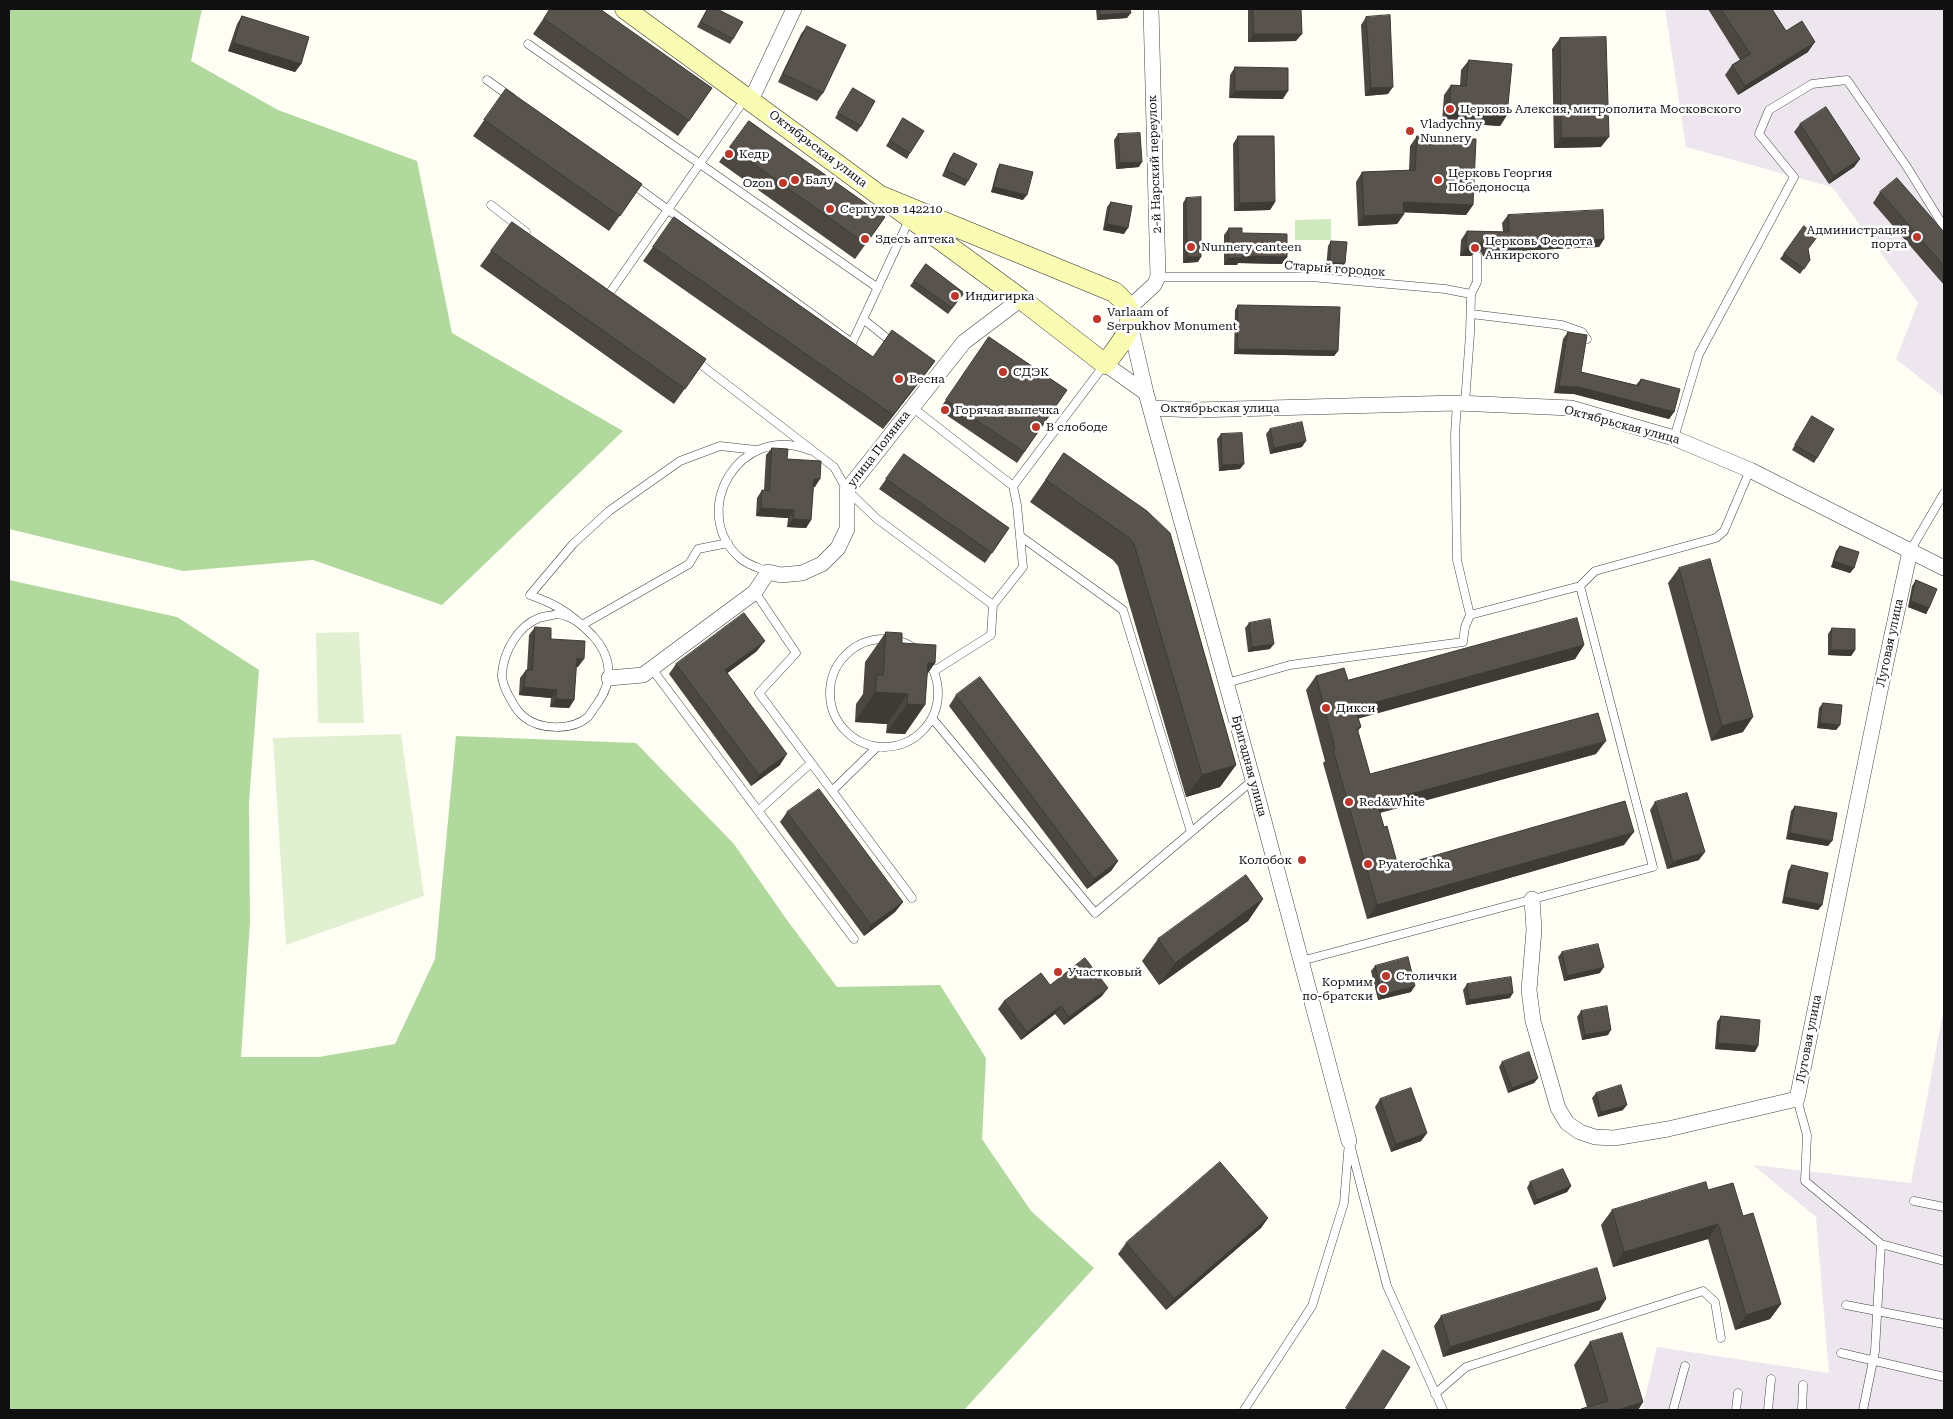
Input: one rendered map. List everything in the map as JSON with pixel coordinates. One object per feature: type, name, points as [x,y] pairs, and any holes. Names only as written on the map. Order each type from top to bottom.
[{"type":"street","name":"Октябрьская улица","points":[[625,9],[1021,299],[1105,364]]},
{"type":"street","points":[[749,98],[794,9]]},
{"type":"street","name":"2-й Нарский переулок","points":[[1151,9],[1158,276]]},
{"type":"street","points":[[881,196],[1114,292],[1124,299],[1130,316]]},
{"type":"street","points":[[1146,393],[1105,364],[1125,339],[1130,316],[1154,285],[1158,276]]},
{"type":"street","name":"улица Полянка","points":[[768,572],[781,575],[802,573],[822,564],[838,548],[847,529],[847,490],[912,407],[933,374],[964,342],[1021,299]]},
{"type":"street","name":"Бригадная улица","points":[[1130,316],[1146,393],[1254,780],[1349,1141]]},
{"type":"street","name":"Октябрьская улица","points":[[1151,408],[1195,410],[1461,403],[1571,408],[1674,438],[1750,470],[1944,568]]},
{"type":"street","name":"Луговая улица","points":[[1532,899],[1534,930],[1529,990],[1533,1021],[1558,1108],[1567,1123],[1580,1132],[1594,1137],[1614,1138],[1668,1129],[1797,1099],[1910,551]]},
{"type":"street","points":[[609,678],[644,675],[755,592],[768,572]]},
{"type":"lane","points":[[528,44],[878,288]]},
{"type":"lane","points":[[487,80],[518,102]]},
{"type":"lane","points":[[1674,438],[1699,354],[1794,177],[1759,134],[1769,110],[1812,84],[1846,80],[1907,167],[1944,227]]},
{"type":"lane","points":[[609,294],[700,164],[749,98]]},
{"type":"lane","points":[[620,176],[852,343],[910,218]]},
{"type":"lane","points":[[491,205],[530,235]]},
{"type":"lane","points":[[1227,683],[1290,664],[1463,642],[1465,627],[1470,614],[1456,560],[1455,435],[1461,403],[1471,314],[1471,294],[1477,282],[1477,256]]},
{"type":"lane","name":"Старый городок","points":[[1158,276],[1312,277],[1445,289],[1471,294]]},
{"type":"lane","points":[[601,288],[616,300]]},
{"type":"lane","points":[[1471,314],[1562,325],[1582,332],[1587,339]]},
{"type":"lane","points":[[864,319],[900,348]]},
{"type":"lane","points":[[686,353],[818,453],[834,467],[847,490],[876,518],[993,605]]},
{"type":"lane","points":[[1013,486],[1105,364]]},
{"type":"lane","points":[[912,407],[1013,486],[1023,567],[993,605],[991,634],[934,671]]},
{"type":"lane","points":[[768,572],[741,559],[728,543],[720,522],[719,501],[726,480],[738,463],[756,450],[776,444],[798,446],[818,453]]},
{"type":"lane","points":[[582,624],[567,616],[557,614],[538,618],[523,628],[514,639],[506,654],[501,675],[510,698],[524,716],[542,725],[566,727],[587,717],[601,698],[609,678],[608,659],[597,641],[582,624],[568,612],[553,603],[530,595],[573,544],[610,511],[680,460],[720,446],[756,450]]},
{"type":"lane","points":[[1470,614],[1580,586],[1595,571],[1716,538],[1724,532],[1750,470]]},
{"type":"lane","points":[[1910,551],[1944,493]]},
{"type":"lane","points":[[1020,536],[1123,610],[1191,832]]},
{"type":"lane","points":[[582,624],[689,564],[698,549],[728,543]]},
{"type":"lane","points":[[1300,960],[1653,867],[1580,586]]},
{"type":"lane","points":[[755,592],[796,653],[759,692],[912,898]]},
{"type":"lane","points":[[888,638],[905,642],[920,652],[931,665],[938,682],[938,701],[932,718],[921,733],[906,743],[888,748],[870,746],[853,738],[840,725],[832,709],[829,690],[833,673],[841,658],[855,647],[870,640],[888,638]]},
{"type":"lane","points":[[652,669],[854,939]]},
{"type":"lane","points":[[932,718],[1095,912],[1254,780]]},
{"type":"lane","points":[[832,791],[876,747]]},
{"type":"lane","points":[[758,811],[811,763]]},
{"type":"lane","points":[[1797,1099],[1807,1135],[1805,1181],[1881,1244],[1944,1261]]},
{"type":"lane","points":[[1349,1141],[1387,1286],[1443,1410]]},
{"type":"lane","points":[[1244,1410],[1312,1306],[1344,1203],[1349,1141]]},
{"type":"lane","points":[[1914,1201],[1944,1207]]},
{"type":"lane","points":[[1863,1410],[1873,1360],[1881,1244]]},
{"type":"lane","points":[[1435,1394],[1466,1367],[1703,1291],[1715,1302],[1721,1338]]},
{"type":"lane","points":[[1846,1305],[1944,1324]]},
{"type":"lane","points":[[1841,1353],[1944,1377]]},
{"type":"lane","points":[[1673,1410],[1685,1366]]},
{"type":"lane","points":[[1768,1410],[1771,1379]]},
{"type":"lane","points":[[1802,1410],[1803,1385]]},
{"type":"lane","points":[[1736,1410],[1738,1393]]},
{"type":"shaded area","points":[[1665,9],[1944,9],[1944,397],[1896,359],[1918,303],[1832,187],[1686,147]]},
{"type":"shaded area","points":[[1944,1007],[1944,1410],[1642,1410],[1657,1347],[1829,1373],[1816,1217],[1753,1165],[1911,1183]]},
{"type":"green space","points":[[9,9],[202,9],[191,61],[278,110],[417,161],[452,333],[623,431],[442,605],[313,560],[183,571],[9,529]]},
{"type":"green space","points":[[1331,219],[1331,240],[1295,240],[1295,220]]},
{"type":"green space","points":[[9,580],[177,617],[259,670],[249,802],[250,922],[241,1057],[319,1057],[395,1044],[435,959],[456,736],[636,743],[734,844],[837,987],[940,985],[986,1058],[982,1139],[1031,1211],[1094,1268],[964,1410],[9,1410]]},
{"type":"green space","points":[[359,632],[364,723],[318,723],[316,633]]},
{"type":"green space","points":[[401,734],[424,896],[286,945],[273,738]]},
{"type":"building","points":[[550,9],[600,9],[712,88],[689,121],[544,19]]},
{"type":"building","points":[[708,9],[717,9],[743,22],[733,39],[701,22]]},
{"type":"building","points":[[1100,9],[1130,9],[1131,13],[1100,15]]},
{"type":"building","points":[[1253,9],[1301,9],[1302,34],[1254,34]]},
{"type":"building","points":[[1721,9],[1772,9],[1786,31],[1802,21],[1815,42],[1745,86],[1732,65],[1750,54]]},
{"type":"building","points":[[1390,15],[1393,87],[1371,88],[1366,17]]},
{"type":"building","points":[[242,16],[309,37],[301,64],[234,43]]},
{"type":"building","points":[[807,26],[846,45],[823,93],[783,74]]},
{"type":"building","points":[[1606,37],[1609,137],[1561,138],[1560,38]]},
{"type":"building","points":[[1469,60],[1512,64],[1507,115],[1449,111],[1451,85],[1466,86]]},
{"type":"building","points":[[1235,67],[1288,68],[1288,91],[1235,91]]},
{"type":"building","points":[[853,88],[875,101],[861,126],[838,113]]},
{"type":"building","points":[[506,89],[642,184],[620,216],[484,120]]},
{"type":"building","points":[[1826,107],[1860,159],[1834,176],[1800,124]]},
{"type":"building","points":[[903,118],[924,131],[910,153],[890,141]]},
{"type":"building","points":[[749,121],[885,217],[866,244],[730,147]]},
{"type":"building","points":[[1140,133],[1142,162],[1120,163],[1118,134]]},
{"type":"building","points":[[1238,136],[1274,136],[1275,202],[1240,203]]},
{"type":"building","points":[[1417,136],[1476,139],[1473,205],[1403,202],[1404,214],[1364,216],[1362,172],[1415,170]]},
{"type":"building","points":[[954,153],[977,164],[968,181],[946,170]]},
{"type":"building","points":[[1000,164],[1033,172],[1027,195],[994,187]]},
{"type":"building","points":[[1897,178],[1944,232],[1944,266],[1880,192]]},
{"type":"building","points":[[1201,197],[1201,257],[1187,257],[1186,198]]},
{"type":"building","points":[[1111,202],[1132,206],[1128,228],[1107,224]]},
{"type":"building","points":[[1603,210],[1604,239],[1495,244],[1495,248],[1488,248],[1486,243],[1482,242],[1478,244],[1477,248],[1466,248],[1467,231],[1509,232],[1508,215]]},
{"type":"building","points":[[674,217],[873,357],[892,330],[935,361],[893,415],[653,247]]},
{"type":"building","points":[[512,222],[706,359],[685,389],[491,251]]},
{"type":"building","points":[[1804,226],[1817,237],[1808,249],[1810,260],[1804,269],[1784,254]]},
{"type":"building","points":[[1229,228],[1242,228],[1242,233],[1287,234],[1287,257],[1242,256],[1242,258],[1229,258]]},
{"type":"building","points":[[1331,241],[1347,242],[1345,263],[1330,263]]},
{"type":"building","points":[[926,264],[964,293],[952,308],[914,281]]},
{"type":"building","points":[[1238,305],[1340,307],[1338,351],[1238,349]]},
{"type":"building","points":[[1568,332],[1587,335],[1581,372],[1639,386],[1641,379],[1680,389],[1674,412],[1579,387],[1559,386]]},
{"type":"building","points":[[989,337],[1067,390],[1024,452],[946,400]]},
{"type":"building","points":[[1812,416],[1834,429],[1817,458],[1795,445]]},
{"type":"building","points":[[1302,422],[1306,441],[1274,448],[1270,429]]},
{"type":"building","points":[[1242,433],[1244,464],[1222,465],[1221,434]]},
{"type":"building","points":[[772,448],[788,449],[787,459],[821,461],[820,479],[814,479],[811,520],[793,519],[794,510],[761,508],[762,490],[769,491]]},
{"type":"building","points":[[1064,453],[1147,511],[1170,533],[1236,765],[1202,775],[1134,544],[1128,537],[1046,480]]},
{"type":"building","points":[[904,454],[1009,528],[992,553],[886,479]]},
{"type":"building","points":[[1840,546],[1859,552],[1854,568],[1834,561]]},
{"type":"building","points":[[1710,559],[1753,717],[1722,726],[1679,568]]},
{"type":"building","points":[[1916,580],[1937,589],[1929,608],[1911,601]]},
{"type":"building","points":[[744,613],[765,641],[725,670],[787,754],[759,775],[676,664]]},
{"type":"building","points":[[1577,618],[1584,645],[1355,708],[1361,727],[1357,728],[1370,774],[1598,713],[1606,741],[1377,803],[1384,827],[1387,826],[1398,866],[1625,801],[1634,832],[1377,905],[1333,750],[1335,749],[1316,676],[1344,668],[1348,680]]},
{"type":"building","points":[[1270,619],[1274,644],[1252,647],[1249,623]]},
{"type":"building","points":[[535,627],[551,628],[551,639],[585,641],[584,659],[577,658],[574,700],[556,699],[557,690],[524,687],[526,670],[532,670]]},
{"type":"building","points":[[1832,628],[1855,629],[1855,650],[1831,650]]},
{"type":"building","points":[[886,632],[902,633],[902,643],[936,645],[935,663],[928,663],[925,705],[907,704],[908,694],[875,692],[877,675],[883,675]]},
{"type":"building","points":[[980,677],[1118,861],[1094,879],[956,695]]},
{"type":"building","points":[[1823,703],[1842,705],[1840,725],[1820,723]]},
{"type":"building","points":[[819,789],[903,902],[871,925],[787,812]]},
{"type":"building","points":[[1687,793],[1705,852],[1673,862],[1655,802]]},
{"type":"building","points":[[1795,806],[1837,813],[1832,841],[1790,833]]},
{"type":"building","points":[[1792,865],[1828,873],[1822,905],[1785,897]]},
{"type":"building","points":[[1246,875],[1263,899],[1175,963],[1158,939]]},
{"type":"building","points":[[1598,944],[1604,967],[1567,976],[1562,952]]},
{"type":"building","points":[[1408,957],[1415,986],[1382,995],[1375,966]]},
{"type":"building","points":[[1085,958],[1108,988],[1069,1017],[1061,1006],[1027,1032],[1004,1001],[1041,973],[1050,985]]},
{"type":"building","points":[[1511,977],[1513,993],[1469,1000],[1467,984]]},
{"type":"building","points":[[1607,1006],[1611,1030],[1585,1035],[1581,1011]]},
{"type":"building","points":[[1721,1016],[1760,1020],[1758,1046],[1718,1043]]},
{"type":"building","points":[[1529,1052],[1538,1078],[1512,1088],[1502,1062]]},
{"type":"building","points":[[1621,1085],[1627,1105],[1601,1112],[1596,1093]]},
{"type":"building","points":[[1411,1088],[1427,1133],[1396,1144],[1380,1099]]},
{"type":"building","points":[[1220,1162],[1268,1218],[1174,1299],[1126,1243]]},
{"type":"building","points":[[1563,1169],[1571,1186],[1537,1200],[1530,1182]]},
{"type":"building","points":[[1706,1182],[1708,1190],[1733,1183],[1743,1216],[1753,1213],[1781,1304],[1746,1315],[1718,1224],[1624,1252],[1612,1210]]},
{"type":"building","points":[[1597,1268],[1606,1299],[1450,1347],[1441,1316]]},
{"type":"building","points":[[1622,1333],[1643,1402],[1618,1410],[1581,1410],[1608,1401],[1590,1342]]},
{"type":"building","points":[[1383,1350],[1410,1367],[1383,1410],[1349,1410],[1346,1408]]},
{"type":"place","name":"Церковь Алексия, митрополита Московского","points":[[1450,109]]},
{"type":"place","name":"Vladychny Nunnery","points":[[1410,131]]},
{"type":"place","name":"Кедр","points":[[729,154]]},
{"type":"place","name":"Балу","points":[[795,180]]},
{"type":"place","name":"Церковь Георгия Победоносца","points":[[1438,180]]},
{"type":"place","name":"Ozon","points":[[783,183]]},
{"type":"place","name":"Серпухов 142210","points":[[830,209]]},
{"type":"place","name":"Администрация порта","points":[[1917,237]]},
{"type":"place","name":"Здесь аптека","points":[[865,239]]},
{"type":"place","name":"Nunnery canteen","points":[[1191,247]]},
{"type":"place","name":"Церковь Феодота Анкирского","points":[[1475,248]]},
{"type":"place","name":"Индигирка","points":[[955,296]]},
{"type":"place","name":"Varlaam of Serpukhov Monument","points":[[1097,319]]},
{"type":"place","name":"СДЭК","points":[[1003,372]]},
{"type":"place","name":"Весна","points":[[899,379]]},
{"type":"place","name":"Горячая выпечка","points":[[945,410]]},
{"type":"place","name":"В слободе","points":[[1036,427]]},
{"type":"place","name":"Дикси","points":[[1326,708]]},
{"type":"place","name":"Red&White","points":[[1349,802]]},
{"type":"place","name":"Колобок","points":[[1302,860]]},
{"type":"place","name":"Pyaterochka","points":[[1368,864]]},
{"type":"place","name":"Участковый","points":[[1058,972]]},
{"type":"place","name":"Столички","points":[[1386,976]]},
{"type":"place","name":"Кормим по-братски","points":[[1383,989]]}]
